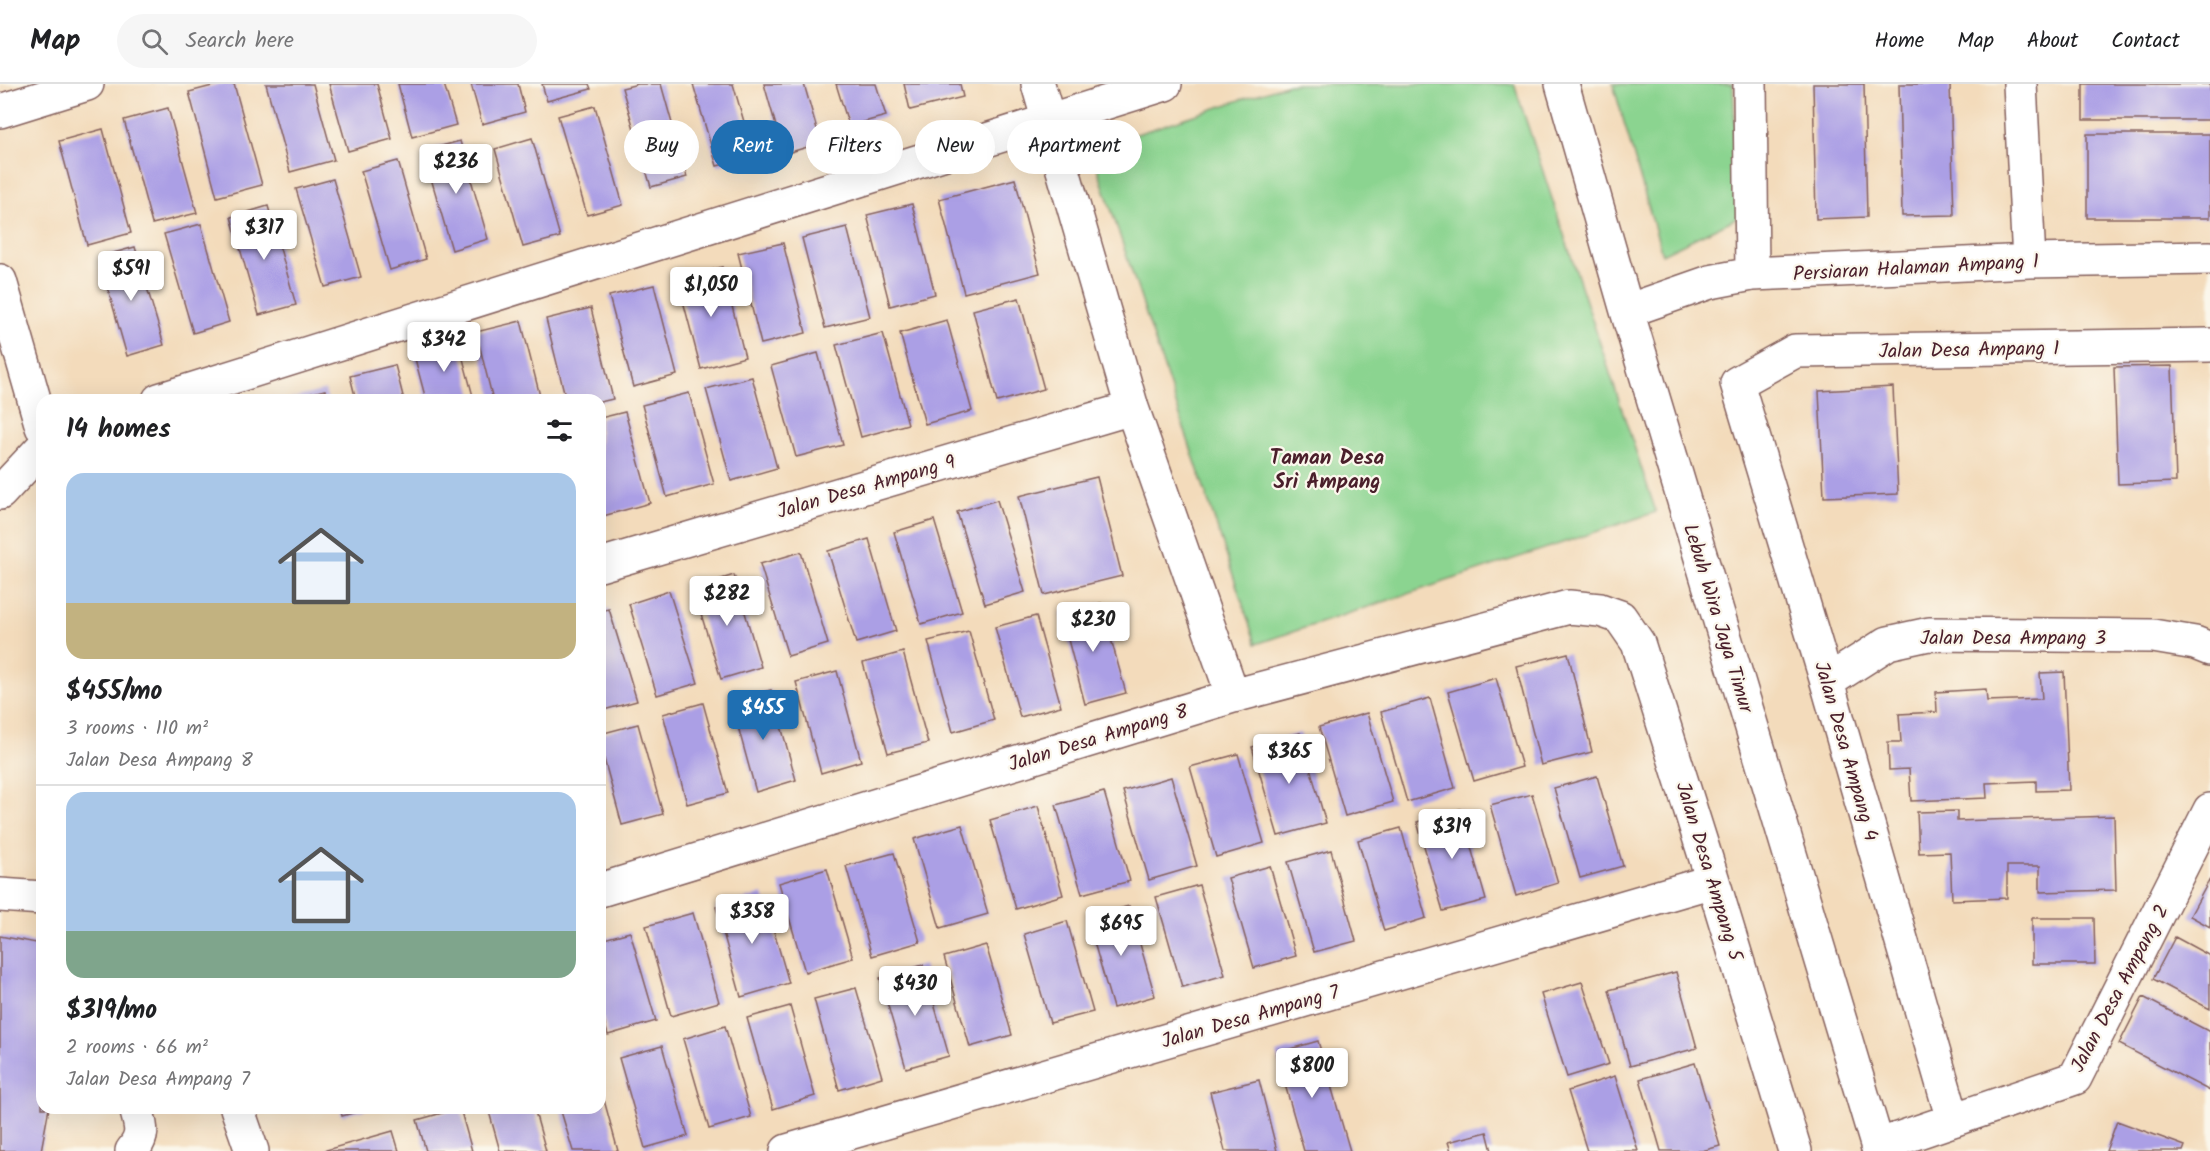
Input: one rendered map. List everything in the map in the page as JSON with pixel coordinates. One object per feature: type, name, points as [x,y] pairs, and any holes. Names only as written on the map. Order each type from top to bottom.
[{"type":"street","points":[[0,111],[87,84]]},
{"type":"street","points":[[1038,84],[1048,120]]},
{"type":"street","points":[[1051,120],[1164,84]]},
{"type":"street","name":"Lebuh Wira Jaya Timur","points":[[1562,84],[1627,311],[1878,1148]]},
{"type":"street","points":[[1750,84],[1752,274]]},
{"type":"street","points":[[2020,84],[2029,261]]},
{"type":"street","points":[[178,394],[1007,134]]},
{"type":"street","points":[[1064,174],[1132,408],[1233,696]]},
{"type":"street","name":"Persiaran Halaman Ampang 1","points":[[1627,311],[1710,282],[1752,274],[2029,261],[2210,258]]},
{"type":"street","points":[[3,302],[36,408]]},
{"type":"street","name":"Jalan Desa Ampang 1","points":[[1737,383],[1795,351],[2210,345]]},
{"type":"street","name":"Jalan Desa Ampang 4","points":[[1737,383],[1827,682],[1953,1120]]},
{"type":"street","name":"Jalan Desa Ampang 9","points":[[606,563],[1132,408]]},
{"type":"street","points":[[0,493],[36,454]]},
{"type":"street","name":"Jalan Desa Ampang 8","points":[[606,888],[1233,696],[1569,607],[1600,610]]},
{"type":"street","name":"Jalan Desa Ampang 5","points":[[1600,610],[1620,617],[1638,643],[1795,1151]]},
{"type":"street","name":"Jalan Desa Ampang 3","points":[[1827,682],[1888,643],[1929,634],[2153,636],[2194,643],[2210,649]]},
{"type":"street","name":"Jalan Desa Ampang 2","points":[[1878,1148],[2075,1078],[2210,810]]},
{"type":"street","name":"Jalan Desa Ampang 7","points":[[787,1151],[1713,881]]},
{"type":"street","points":[[0,895],[36,898]]},
{"type":"street","points":[[132,1151],[141,1140],[138,1114]]},
{"type":"street","points":[[239,1114],[252,1151]]},
{"type":"green space","points":[[1289,84],[1514,84],[1656,512],[1256,644],[1099,174],[1142,174],[1142,132]]},
{"type":"green space","points":[[1613,84],[1733,84],[1739,217],[1662,254]]},
{"type":"building","points":[[220,84],[234,84],[262,185],[217,197],[189,92]]},
{"type":"building","points":[[266,84],[313,84],[334,160],[290,172]]},
{"type":"building","points":[[329,84],[377,84],[392,139],[348,151]]},
{"type":"building","points":[[398,84],[444,84],[456,125],[412,137]]},
{"type":"building","points":[[471,84],[518,84],[525,112],[482,124]]},
{"type":"building","points":[[542,84],[589,84],[591,89],[547,101]]},
{"type":"building","points":[[638,84],[661,84],[671,120],[631,120],[622,88]]},
{"type":"building","points":[[693,84],[733,84],[744,120],[711,120],[711,146]]},
{"type":"building","points":[[764,84],[804,84],[814,120],[806,120],[806,147],[794,151],[794,120],[774,120]]},
{"type":"building","points":[[836,84],[876,84],[886,116],[871,120],[847,120]]},
{"type":"building","points":[[904,84],[960,84],[963,97],[910,110]]},
{"type":"building","points":[[1813,84],[1864,84],[1867,217],[1816,219]]},
{"type":"building","points":[[1899,84],[1950,84],[1954,215],[1902,216]]},
{"type":"building","points":[[2083,84],[2210,84],[2210,120],[2083,120]]},
{"type":"building","points":[[595,106],[623,205],[587,215],[558,116]]},
{"type":"building","points":[[168,108],[197,213],[152,224],[124,120]]},
{"type":"building","points":[[103,129],[131,233],[87,245],[59,141]]},
{"type":"building","points":[[2087,134],[2210,134],[2210,218],[2087,218]]},
{"type":"building","points":[[532,138],[560,237],[523,247],[495,149]]},
{"type":"building","points":[[460,141],[488,239],[452,250],[423,151]]},
{"type":"building","points":[[398,161],[426,259],[390,270],[361,171]]},
{"type":"building","points":[[647,174],[686,174],[687,177],[651,187]]},
{"type":"building","points":[[333,179],[361,277],[325,287],[296,189]]},
{"type":"building","points":[[1015,179],[1040,273],[964,293],[939,199]]},
{"type":"building","points":[[912,204],[935,294],[890,306],[867,215]]},
{"type":"building","points":[[268,206],[296,305],[259,315],[231,217]]},
{"type":"building","points":[[201,224],[229,322],[193,333],[164,234]]},
{"type":"building","points":[[847,227],[870,317],[825,328],[802,238]]},
{"type":"building","points":[[783,243],[806,333],[761,344],[738,253]]},
{"type":"building","points":[[135,247],[164,345],[127,356],[99,257]]},
{"type":"building","points":[[722,267],[745,357],[701,369],[677,278]]},
{"type":"building","points":[[654,285],[677,375],[633,387],[609,296]]},
{"type":"building","points":[[1019,298],[1044,389],[997,402],[973,310]]},
{"type":"building","points":[[591,308],[613,399],[606,401],[606,394],[565,394],[546,319]]},
{"type":"building","points":[[947,320],[972,411],[925,424],[900,333]]},
{"type":"building","points":[[521,321],[539,394],[492,394],[476,332]]},
{"type":"building","points":[[883,333],[908,424],[861,437],[836,345]]},
{"type":"building","points":[[458,340],[472,394],[424,394],[413,351]]},
{"type":"building","points":[[818,353],[843,445],[796,457],[771,366]]},
{"type":"building","points":[[395,365],[402,394],[354,394],[350,376]]},
{"type":"building","points":[[2172,366],[2176,482],[2118,484],[2114,367]]},
{"type":"building","points":[[752,377],[777,468],[731,481],[706,389]]},
{"type":"building","points":[[1893,387],[1898,494],[1824,497],[1819,391]]},
{"type":"building","points":[[325,390],[326,394],[309,394]]},
{"type":"building","points":[[689,393],[714,484],[667,497],[642,405]]},
{"type":"building","points":[[625,412],[650,503],[606,515],[606,417]]},
{"type":"building","points":[[1097,477],[1122,576],[1044,595],[1019,496]]},
{"type":"building","points":[[997,500],[1025,592],[985,604],[957,512]]},
{"type":"building","points":[[934,520],[962,612],[921,624],[894,532]]},
{"type":"building","points":[[869,539],[896,631],[856,643],[828,551]]},
{"type":"building","points":[[801,552],[828,644],[788,656],[760,564]]},
{"type":"building","points":[[734,575],[761,667],[721,679],[693,588]]},
{"type":"building","points":[[669,591],[698,683],[657,695],[629,604]]},
{"type":"building","points":[[1101,603],[1126,693],[1085,704],[1061,613]]},
{"type":"building","points":[[609,609],[637,701],[606,709],[606,610]]},
{"type":"building","points":[[1036,616],[1061,706],[1020,717],[995,627]]},
{"type":"building","points":[[969,631],[994,720],[953,732],[928,641]]},
{"type":"building","points":[[903,652],[928,743],[888,753],[863,663]]},
{"type":"building","points":[[1568,653],[1592,752],[1541,765],[1516,666]]},
{"type":"building","points":[[837,671],[861,761],[821,773],[796,682]]},
{"type":"building","points":[[2064,672],[2069,790],[2036,791],[2036,781],[1986,783],[1987,798],[1911,801],[1909,769],[1889,770],[1888,742],[1901,742],[1899,714],[1937,712],[1936,692],[1986,689],[1987,701],[2042,699],[2040,673]]},
{"type":"building","points":[[1496,678],[1522,767],[1474,781],[1448,692]]},
{"type":"building","points":[[771,690],[796,780],[756,792],[731,701]]},
{"type":"building","points":[[1430,698],[1455,788],[1407,802],[1381,712]]},
{"type":"building","points":[[703,703],[728,793],[687,804],[663,714]]},
{"type":"building","points":[[1367,713],[1393,802],[1345,816],[1319,727]]},
{"type":"building","points":[[638,724],[663,814],[622,825],[606,766],[606,732]]},
{"type":"building","points":[[1300,733],[1326,823],[1278,836],[1252,747]]},
{"type":"building","points":[[1238,754],[1264,843],[1216,857],[1190,767]]},
{"type":"building","points":[[1597,776],[1623,866],[1580,878],[1554,788]]},
{"type":"building","points":[[1171,777],[1197,866],[1149,880],[1123,791]]},
{"type":"building","points":[[1104,792],[1130,881],[1082,894],[1056,805]]},
{"type":"building","points":[[1532,794],[1558,883],[1516,896],[1490,805]]},
{"type":"building","points":[[1038,806],[1063,895],[1016,909],[990,820]]},
{"type":"building","points":[[1460,809],[1486,900],[1443,911],[1417,822]]},
{"type":"building","points":[[1957,811],[1957,821],[2114,816],[2116,890],[2040,892],[2040,866],[2007,866],[2007,898],[1952,900],[1950,852],[1919,853],[1917,812]]},
{"type":"building","points":[[962,825],[988,914],[940,928],[914,839]]},
{"type":"building","points":[[1401,828],[1426,918],[1384,931],[1358,840]]},
{"type":"building","points":[[1331,850],[1356,941],[1314,952],[1288,862]]},
{"type":"building","points":[[894,853],[920,942],[872,956],[846,866]]},
{"type":"building","points":[[1270,866],[1296,956],[1254,968],[1228,878]]},
{"type":"building","points":[[827,869],[853,958],[805,972],[779,883]]},
{"type":"building","points":[[2210,879],[2210,927],[2190,916]]},
{"type":"building","points":[[1199,885],[1225,975],[1182,987],[1156,897]]},
{"type":"building","points":[[763,894],[789,983],[741,997],[716,907]]},
{"type":"building","points":[[1129,906],[1155,996],[1113,1008],[1087,918]]},
{"type":"building","points":[[693,913],[719,1002],[671,1016],[646,926]]},
{"type":"building","points":[[2032,918],[2094,918],[2095,964],[2032,964]]},
{"type":"building","points":[[1067,921],[1093,1012],[1050,1023],[1024,934]]},
{"type":"building","points":[[630,932],[656,1021],[608,1035],[606,1028],[606,938]]},
{"type":"building","points":[[0,936],[36,943],[36,1114],[48,1114],[41,1151],[0,1151]]},
{"type":"building","points":[[2175,937],[2210,956],[2210,1009],[2153,979]]},
{"type":"building","points":[[986,945],[1012,1035],[970,1047],[944,957]]},
{"type":"building","points":[[923,965],[949,1056],[906,1068],[880,978]]},
{"type":"building","points":[[1676,972],[1697,1048],[1630,1066],[1609,990]]},
{"type":"building","points":[[1582,982],[1609,1064],[1567,1077],[1541,994]]},
{"type":"building","points":[[856,988],[882,1077],[839,1090],[814,999]]},
{"type":"building","points":[[2143,997],[2210,1032],[2210,1091],[2119,1044]]},
{"type":"building","points":[[790,1006],[815,1096],[773,1109],[747,1018]]},
{"type":"building","points":[[725,1026],[751,1117],[709,1129],[683,1039]]},
{"type":"building","points":[[1318,1041],[1350,1151],[1304,1151],[1276,1053]]},
{"type":"building","points":[[662,1046],[688,1136],[645,1148],[619,1058]]},
{"type":"building","points":[[1695,1063],[1720,1146],[1702,1151],[1661,1151],[1640,1079]]},
{"type":"building","points":[[1615,1076],[1638,1151],[1587,1151],[1568,1091]]},
{"type":"building","points":[[1259,1080],[1277,1151],[1225,1151],[1210,1092]]},
{"type":"building","points":[[606,1107],[618,1151],[573,1151],[562,1114],[606,1114]]},
{"type":"building","points":[[438,1114],[462,1114],[472,1151],[426,1151],[417,1120]]},
{"type":"building","points":[[490,1114],[536,1114],[546,1151],[500,1151]]},
{"type":"building","points":[[2117,1121],[2185,1146],[2183,1151],[2106,1151]]},
{"type":"building","points":[[393,1131],[399,1151],[326,1151],[326,1150]]},
{"type":"building","points":[[1487,1132],[1492,1151],[1451,1151],[1448,1142]]},
{"type":"district","name":"Taman Desa Sri Ampang","points":[[1327,469]]}]
